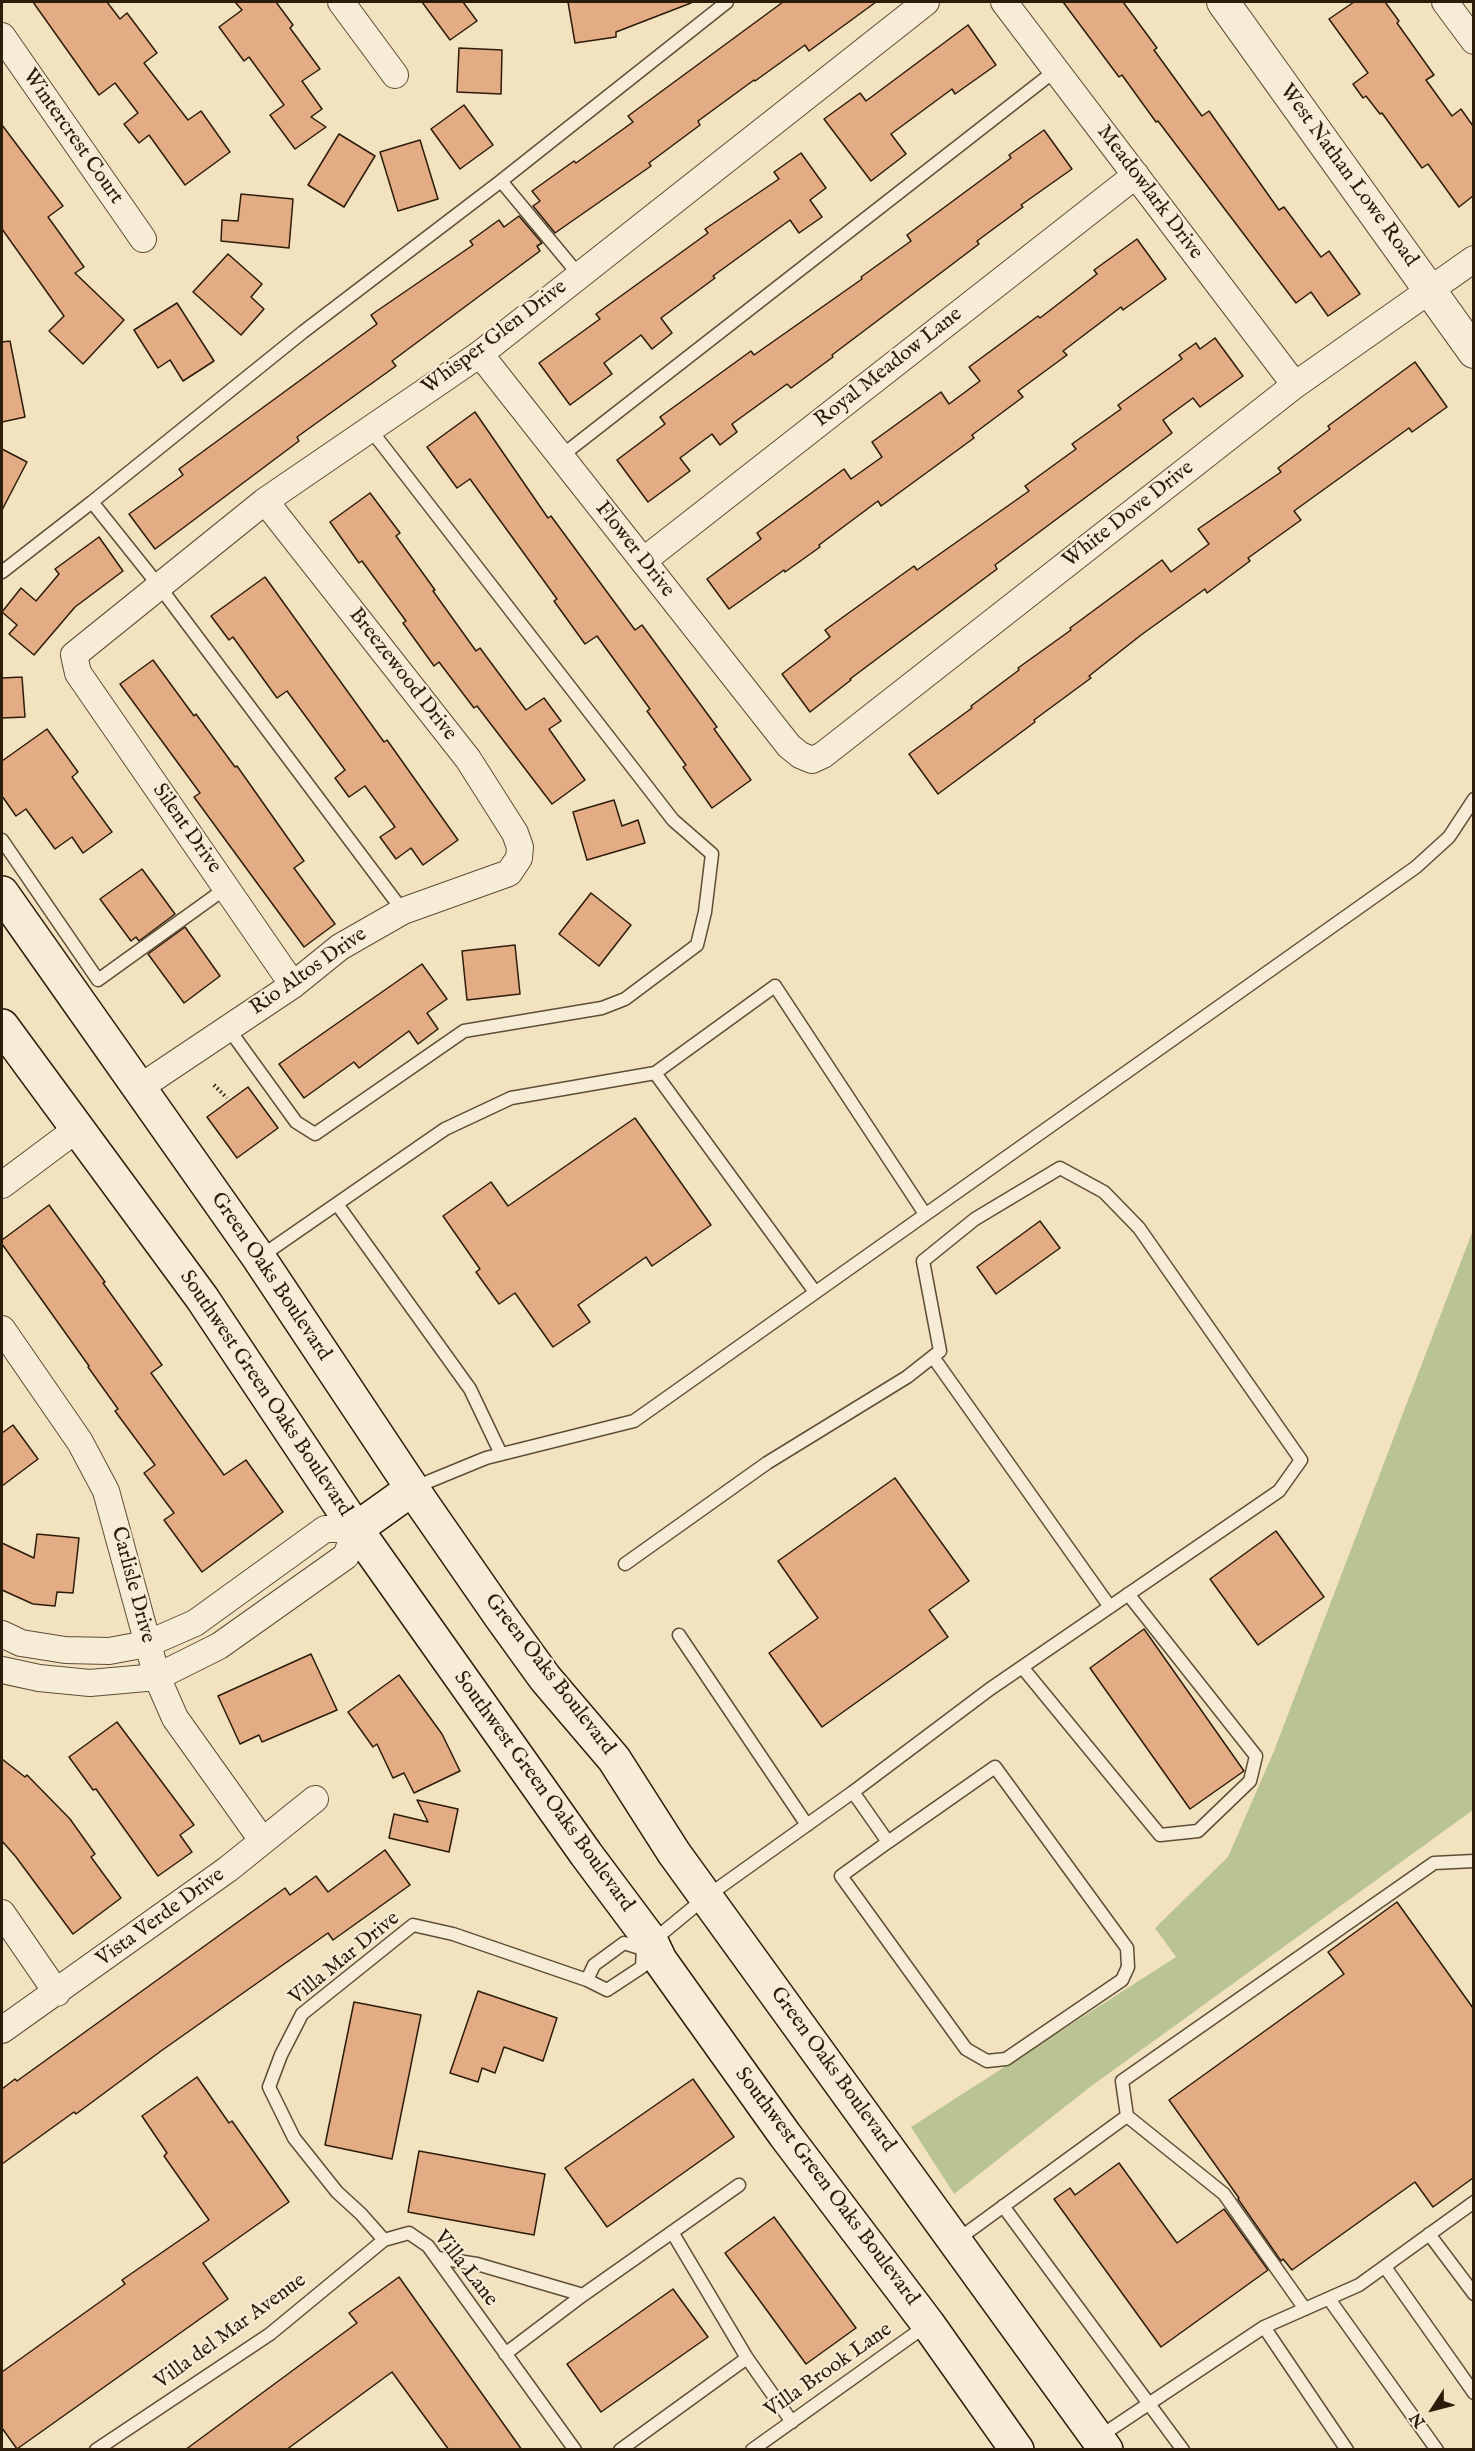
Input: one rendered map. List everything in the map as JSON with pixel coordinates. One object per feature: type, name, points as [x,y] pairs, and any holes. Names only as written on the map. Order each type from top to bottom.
[{"type":"main road","name":"Green Oaks Boulevard","points":[[2,893],[259,1258],[412,1488],[545,1678],[614,1759],[674,1853],[956,2240],[1096,2446]]},
{"type":"main road","points":[[2,1026],[77,1129]]},
{"type":"main road","name":"Southwest Green Oaks Boulevard","points":[[77,1129],[201,1298],[356,1529],[586,1854],[647,1945],[785,2135],[928,2324],[1017,2450]]},
{"type":"main road","points":[[356,1529],[412,1488]]},
{"type":"street","points":[[341,2],[395,75]]},
{"type":"street","name":"Whisper Glen Drive","points":[[78,673],[74,655],[265,501],[480,354],[926,2]]},
{"type":"street","name":"Meadowlark Drive","points":[[1004,2],[1295,385]]},
{"type":"street","name":"West Nathan Lowe Road","points":[[1223,2],[1473,352]]},
{"type":"street","points":[[1445,2],[1473,41]]},
{"type":"street","name":"Wintercrest Court","points":[[2,36],[143,238]]},
{"type":"street","name":"Royal Meadow Lane","points":[[643,561],[1136,176]]},
{"type":"street","name":"White Dove Drive","points":[[789,746],[800,756],[812,760],[823,755],[1295,385],[1473,259]]},
{"type":"street","name":"Flower Drive","points":[[480,354],[789,746]]},
{"type":"street","name":"Breezewood Drive","points":[[265,501],[468,759],[515,833],[520,847],[519,858]]},
{"type":"street","name":"Silent Drive","points":[[78,673],[293,985]]},
{"type":"street","name":"Rio Altos Drive","points":[[139,1088],[293,985],[340,946],[403,911],[508,873],[519,858]]},
{"type":"street","points":[[2,1185],[77,1129]]},
{"type":"street","name":"Carlisle Drive","points":[[2,1329],[80,1442],[106,1491],[157,1677],[175,1718],[262,1840]]},
{"type":"street","points":[[2,1634],[21,1643],[64,1650],[109,1651],[147,1644],[195,1623],[325,1529],[356,1529],[346,1556],[219,1646],[157,1677],[90,1683],[39,1678],[2,1670]]},
{"type":"street","name":"Vista Verde Drive","points":[[2,2030],[228,1869],[315,1799]]},
{"type":"street","points":[[2,1913],[57,1993]]},
{"type":"lane","points":[[2,572],[294,339],[501,181],[727,2]]},
{"type":"lane","points":[[560,457],[1056,70]]},
{"type":"lane","points":[[501,181],[579,275]]},
{"type":"lane","points":[[228,1028],[296,1122],[315,1134],[464,1031],[602,1008],[625,999],[697,945],[712,854],[673,820],[370,429]]},
{"type":"lane","points":[[92,502],[159,586],[403,911]]},
{"type":"lane","points":[[412,1488],[454,1470],[501,1454],[634,1421],[1416,867],[1449,837],[1473,799]]},
{"type":"lane","points":[[2,840],[98,980],[226,888]]},
{"type":"lane","points":[[259,1258],[445,1129],[511,1098],[655,1073],[775,986],[925,1214]]},
{"type":"lane","points":[[655,1073],[815,1292]]},
{"type":"lane","name":"Villa Mar Drive","points":[[384,2240],[337,2192],[294,2138],[269,2087],[281,2055],[302,2014],[413,1925],[453,1934],[587,1980],[607,1990],[642,1967],[647,1945],[706,1897],[1022,1667],[1279,1491],[1301,1460],[1139,1228],[1104,1192],[1060,1168],[975,1219],[923,1261],[940,1351],[933,1357]]},
{"type":"lane","points":[[337,1204],[470,1389],[501,1454]]},
{"type":"lane","points":[[625,1564],[767,1463],[907,1377],[933,1357],[1110,1607]]},
{"type":"lane","points":[[1022,1667],[1160,1835],[1198,1830],[1250,1781],[1256,1756],[1128,1594]]},
{"type":"lane","points":[[679,1635],[807,1825]]},
{"type":"lane","points":[[995,1767],[1127,1948],[1128,1967],[1122,1980],[1006,2059],[987,2061],[966,2049],[841,1876],[888,1842],[995,1767]]},
{"type":"lane","points":[[853,1792],[888,1842]]},
{"type":"lane","points":[[1305,2309],[1224,2194],[1127,2116],[1122,2081],[1434,1863],[1473,1861]]},
{"type":"lane","points":[[587,1980],[594,1965],[624,1943],[647,1945]]},
{"type":"lane","points":[[956,2240],[1127,2116]]},
{"type":"lane","points":[[505,2354],[583,2295],[740,2185]]},
{"type":"lane","points":[[1096,2446],[1150,2404],[1264,2327],[1359,2285],[1473,2202]]},
{"type":"lane","points":[[1003,2206],[1183,2450]]},
{"type":"lane","points":[[672,2232],[747,2358],[792,2422]]},
{"type":"lane","name":"Villa Lane","points":[[384,2240],[409,2233],[428,2246],[575,2450]]},
{"type":"lane","points":[[1429,2234],[1473,2294]]},
{"type":"lane","name":"Villa del Mar Avenue","points":[[96,2450],[270,2334],[384,2240]]},
{"type":"lane","points":[[438,2258],[477,2264],[583,2295]]},
{"type":"lane","points":[[1385,2267],[1473,2393]]},
{"type":"lane","points":[[1329,2299],[1437,2450]]},
{"type":"lane","name":"Villa Brook Lane","points":[[752,2450],[928,2324]]},
{"type":"lane","points":[[1264,2327],[1347,2450]]},
{"type":"lane","points":[[620,2450],[747,2358]]},
{"type":"path","points":[[214,1085],[227,1098]]},
{"type":"green space","points":[[1473,1230],[1473,1810],[1090,2087],[954,2194],[911,2127],[1176,1957],[1155,1928],[1228,1857],[1274,1751]]},
{"type":"building","points":[[33,2],[107,2],[120,19],[127,13],[157,53],[144,63],[188,120],[201,111],[230,152],[185,185],[149,135],[139,143],[124,124],[138,113],[115,83],[99,95]]},
{"type":"building","points":[[235,2],[276,2],[293,25],[290,28],[320,69],[302,81],[322,109],[311,117],[326,127],[295,149],[270,115],[284,105],[249,57],[244,61],[219,27],[242,10]]},
{"type":"building","points":[[422,2],[463,2],[477,21],[450,40]]},
{"type":"building","points":[[568,2],[691,3],[616,32],[616,37],[575,43]]},
{"type":"building","points":[[783,2],[876,2],[809,51],[805,45],[754,80],[698,121],[700,125],[649,163],[651,166],[555,233],[533,206],[540,201],[532,191],[633,122],[628,116]]},
{"type":"building","points":[[1063,2],[1123,2],[1157,48],[1154,50],[1202,116],[1209,111],[1279,210],[1284,207],[1321,257],[1329,251],[1360,294],[1328,316],[1311,292],[1296,303],[1158,121],[1156,122],[1122,75],[1119,77]]},
{"type":"building","points":[[1354,2],[1385,2],[1434,75],[1426,80],[1452,116],[1461,109],[1473,126],[1473,196],[1459,207],[1428,164],[1422,168],[1382,113],[1380,114],[1366,96],[1363,98],[1353,84],[1368,73],[1329,19]]},
{"type":"building","points":[[968,25],[996,65],[955,94],[952,89],[891,134],[906,154],[871,181],[824,119],[860,93],[866,101]]},
{"type":"building","points":[[459,48],[502,50],[501,94],[457,92]]},
{"type":"building","points":[[464,105],[493,145],[460,169],[431,129]]},
{"type":"building","points":[[2,125],[63,206],[48,217],[84,267],[75,273],[124,320],[83,364],[49,331],[64,316],[2,229]]},
{"type":"building","points":[[1044,130],[1072,169],[1021,205],[1023,207],[977,241],[979,244],[832,355],[833,357],[791,388],[787,384],[732,424],[737,432],[720,445],[712,434],[680,458],[690,471],[648,502],[617,460],[665,424],[660,417],[751,351],[754,355],[862,279],[861,277],[911,241],[907,235],[1011,158],[1009,155]]},
{"type":"building","points":[[339,134],[375,156],[344,207],[308,185]]},
{"type":"building","points":[[420,140],[438,199],[398,211],[380,152]]},
{"type":"building","points":[[801,153],[826,188],[810,200],[822,217],[799,233],[790,220],[713,276],[715,278],[661,318],[672,333],[652,349],[641,335],[604,363],[612,374],[570,405],[539,363],[600,319],[596,314],[708,233],[705,229],[779,179],[774,172]]},
{"type":"building","points":[[241,194],[293,199],[289,248],[221,241],[222,220],[238,221]]},
{"type":"building","points":[[519,216],[542,243],[537,246],[540,251],[392,361],[396,366],[297,437],[299,441],[155,549],[129,514],[183,475],[179,469],[377,324],[371,315],[473,245],[470,241],[499,220],[504,227]]},
{"type":"building","points":[[1137,239],[1166,279],[1123,310],[1121,307],[1063,351],[1067,355],[1018,391],[1023,397],[972,435],[974,438],[881,506],[878,501],[819,545],[820,547],[729,609],[707,579],[761,539],[757,533],[844,469],[851,479],[882,457],[872,442],[941,392],[949,404],[980,381],[969,367],[1038,316],[1040,318],[1097,274],[1094,270]]},
{"type":"building","points":[[228,254],[262,284],[251,297],[264,309],[241,335],[193,292]]},
{"type":"building","points":[[177,303],[214,361],[183,381],[170,360],[158,368],[134,330]]},
{"type":"building","points":[[1215,338],[1243,376],[1200,407],[1193,398],[1163,420],[1172,433],[995,565],[997,569],[850,679],[810,712],[782,674],[830,637],[825,630],[914,566],[917,570],[1029,491],[1025,486],[1076,449],[1072,444],[1121,409],[1118,405],[1182,359],[1179,355],[1196,343],[1200,349]]},
{"type":"building","points":[[10,341],[25,417],[2,422],[2,342]]},
{"type":"building","points":[[1415,362],[1447,407],[1412,432],[1409,428],[1294,511],[1301,520],[1248,558],[1250,561],[1207,593],[1205,589],[1141,635],[1089,676],[1091,678],[1034,720],[1035,722],[938,794],[909,754],[972,708],[971,706],[1019,670],[1018,668],[1071,630],[1070,628],[1162,560],[1171,572],[1209,544],[1198,529],[1281,472],[1278,468],[1330,429],[1328,426]]},
{"type":"building","points":[[475,412],[548,518],[551,516],[635,630],[642,625],[717,727],[714,729],[751,780],[712,808],[683,767],[686,765],[647,711],[650,709],[597,636],[585,644],[554,601],[557,599],[470,479],[457,488],[427,447]]},
{"type":"building","points":[[2,449],[27,462],[2,510]]},
{"type":"building","points":[[370,493],[400,533],[396,536],[476,651],[480,648],[526,710],[544,698],[561,721],[549,729],[585,780],[552,804],[477,706],[474,708],[439,662],[434,666],[403,623],[406,621],[362,561],[359,563],[330,522]]},
{"type":"building","points":[[99,537],[123,571],[75,607],[34,655],[9,634],[17,625],[2,612],[21,588],[36,601],[59,574],[55,569]]},
{"type":"building","points":[[265,577],[384,742],[387,740],[458,840],[423,865],[411,848],[396,859],[380,837],[395,827],[365,786],[349,797],[335,778],[345,770],[287,691],[277,698],[233,637],[229,640],[211,616]]},
{"type":"building","points":[[153,660],[194,716],[196,714],[235,767],[237,766],[304,861],[294,868],[335,924],[304,947],[194,797],[200,793],[120,684]]},
{"type":"building","points":[[22,677],[25,717],[2,718],[2,678]]},
{"type":"building","points":[[47,729],[78,772],[72,777],[112,832],[83,853],[72,837],[55,849],[26,809],[16,816],[2,796],[2,761]]},
{"type":"building","points":[[614,800],[622,826],[638,820],[645,843],[587,860],[573,812]]},
{"type":"building","points":[[142,869],[175,914],[139,941],[136,937],[131,941],[100,899]]},
{"type":"building","points":[[591,893],[631,925],[599,966],[559,934]]},
{"type":"building","points":[[185,927],[220,976],[184,1003],[148,954]]},
{"type":"building","points":[[515,945],[520,994],[467,1000],[462,951]]},
{"type":"building","points":[[422,964],[447,999],[427,1013],[438,1029],[418,1044],[409,1031],[359,1068],[354,1062],[304,1098],[279,1064]]},
{"type":"building","points":[[248,1087],[278,1128],[237,1158],[207,1117]]},
{"type":"building","points":[[635,1118],[711,1225],[652,1266],[646,1257],[578,1305],[590,1322],[553,1347],[515,1293],[499,1304],[476,1272],[480,1269],[443,1216],[491,1182],[508,1206]]},
{"type":"building","points":[[49,1205],[162,1365],[151,1373],[224,1475],[246,1460],[283,1512],[202,1572],[164,1520],[174,1513],[144,1473],[155,1465],[115,1411],[118,1409],[89,1366],[2,1244],[2,1240]]},
{"type":"building","points":[[1040,1221],[1060,1248],[996,1294],[977,1267]]},
{"type":"building","points":[[13,1425],[38,1459],[2,1486],[2,1433]]},
{"type":"building","points":[[895,1478],[969,1581],[929,1610],[948,1637],[822,1727],[769,1653],[818,1618],[778,1561]]},
{"type":"building","points":[[1276,1531],[1324,1597],[1258,1645],[1210,1579]]},
{"type":"building","points":[[37,1534],[79,1538],[73,1593],[57,1592],[55,1606],[33,1604],[2,1590],[2,1543],[34,1558]]},
{"type":"building","points":[[1144,1629],[1244,1771],[1190,1809],[1090,1668]]},
{"type":"building","points":[[311,1654],[337,1710],[262,1742],[259,1735],[240,1744],[218,1696]]},
{"type":"building","points":[[399,1675],[442,1734],[460,1771],[414,1793],[404,1773],[393,1778],[377,1744],[373,1747],[348,1712]]},
{"type":"building","points":[[117,1722],[194,1825],[180,1835],[192,1852],[158,1876],[96,1789],[93,1790],[69,1757]]},
{"type":"building","points":[[2,1759],[25,1777],[27,1775],[70,1819],[95,1854],[91,1857],[121,1898],[73,1934],[2,1841]]},
{"type":"building","points":[[417,1800],[458,1809],[449,1852],[389,1838],[394,1814],[428,1822]]},
{"type":"building","points":[[385,1850],[410,1885],[333,1940],[328,1933],[76,2114],[74,2112],[2,2164],[2,2089],[15,2079],[17,2081],[285,1888],[290,1895],[316,1876],[328,1892]]},
{"type":"building","points":[[1397,1902],[1473,2008],[1473,2178],[1433,2207],[1415,2182],[1292,2270],[1283,2259],[1281,2261],[1169,2100],[1344,1974],[1328,1952]]},
{"type":"building","points":[[478,1991],[557,2018],[543,2061],[504,2047],[495,2073],[482,2068],[478,2082],[450,2073]]},
{"type":"building","points":[[354,2002],[421,2015],[392,2159],[325,2145]]},
{"type":"building","points":[[197,2077],[229,2123],[232,2121],[289,2202],[203,2263],[228,2299],[17,2449],[2,2428],[2,2372],[125,2284],[122,2280],[209,2220],[164,2156],[167,2153],[142,2116]]},
{"type":"building","points":[[693,2079],[734,2137],[607,2227],[565,2168]]},
{"type":"building","points":[[419,2151],[545,2174],[534,2235],[408,2212]]},
{"type":"building","points":[[1119,2163],[1177,2243],[1224,2209],[1268,2270],[1161,2347],[1054,2199],[1070,2188],[1075,2195]]},
{"type":"building","points":[[774,2217],[856,2328],[806,2364],[725,2253]]},
{"type":"building","points":[[399,2277],[522,2450],[449,2450],[392,2372],[286,2450],[185,2450],[357,2323],[349,2313]]},
{"type":"building","points":[[673,2289],[708,2337],[601,2412],[567,2364]]}]
